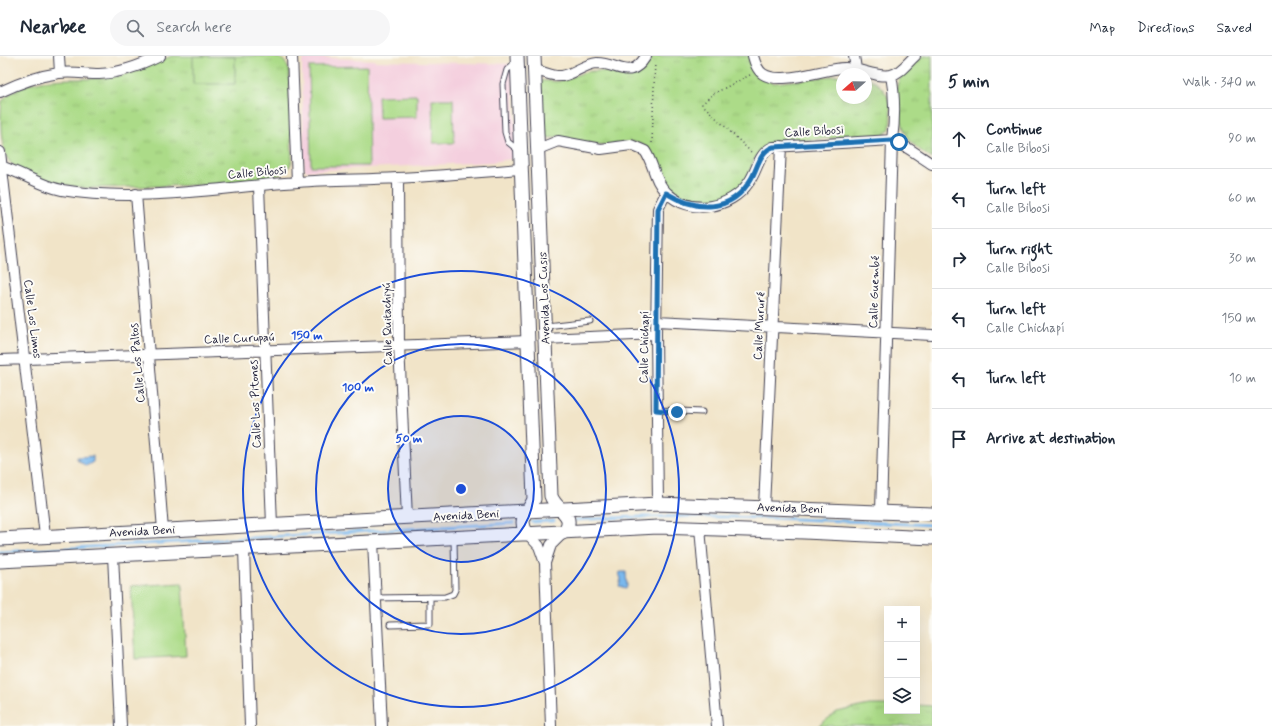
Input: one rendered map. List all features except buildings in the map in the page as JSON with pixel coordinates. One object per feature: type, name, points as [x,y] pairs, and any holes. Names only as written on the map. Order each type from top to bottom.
[{"type":"street","points":[[59,56],[60,73]]},
{"type":"street","points":[[0,92],[20,83],[60,73],[99,74],[122,72],[140,66],[160,56]]},
{"type":"street","points":[[292,56],[297,182]]},
{"type":"street","name":"Avenida Los Cusis","points":[[534,56],[551,486],[554,502],[562,510],[568,521],[568,526],[563,533]]},
{"type":"street","points":[[534,70],[561,76],[596,63],[619,69],[630,70],[642,63],[646,56]]},
{"type":"street","points":[[753,56],[759,70],[768,77],[779,79],[836,69]]},
{"type":"street","points":[[854,56],[856,68]]},
{"type":"street","points":[[872,74],[891,75],[899,71],[915,56]]},
{"type":"street","name":"Avenida Los Cusis","points":[[517,58],[534,488],[534,499],[526,512],[523,524],[528,534]]},
{"type":"street","name":"Calle Guembé","points":[[881,511],[892,140],[894,124],[894,90],[891,75]]},
{"type":"street","points":[[892,140],[899,142],[912,153],[932,164]]},
{"type":"street","name":"Calle Bibosi","points":[[646,151],[656,180],[666,193],[689,205],[704,207],[721,205],[744,189],[752,179],[759,160],[768,149],[781,146],[892,140]]},
{"type":"street","points":[[538,149],[558,141],[601,149],[631,145],[642,148],[646,151]]},
{"type":"street","name":"Calle Mururé","points":[[764,507],[781,146]]},
{"type":"street","name":"Calle Los Limos","points":[[0,152],[0,166],[25,359],[45,536]]},
{"type":"street","name":"Calle Bibosi","points":[[0,166],[41,184],[60,190],[86,193],[136,194],[297,182],[398,178],[521,169]]},
{"type":"street","name":"Calle Quitachiyú","points":[[398,178],[400,345],[407,518]]},
{"type":"street","name":"Calle Los Pitones","points":[[259,186],[272,525]]},
{"type":"street","name":"Calle Chichapí","points":[[658,504],[656,334],[658,209],[666,193]]},
{"type":"street","name":"Calle Los Paltos","points":[[136,194],[163,530]]},
{"type":"street","points":[[527,305],[544,304]]},
{"type":"street","points":[[657,321],[886,334],[932,335]]},
{"type":"street","points":[[545,333],[656,334]]},
{"type":"street","name":"Calle Curupaú","points":[[0,360],[528,341]]},
{"type":"street","points":[[534,488],[551,486]]},
{"type":"street","name":"Avenida Beni","points":[[0,539],[658,504],[932,514]]},
{"type":"street","name":"Avenida Beni","points":[[0,561],[658,527],[932,538]]},
{"type":"street","points":[[700,528],[717,726]]},
{"type":"street","points":[[545,563],[551,545],[563,533]]},
{"type":"street","points":[[528,534],[539,546],[545,563],[551,726]]},
{"type":"street","points":[[373,541],[382,726]]},
{"type":"street","points":[[244,549],[250,726]]},
{"type":"street","points":[[113,555],[121,726]]},
{"type":"lane","points":[[545,333],[590,321]]},
{"type":"lane","points":[[656,410],[702,412]]},
{"type":"lane","points":[[375,598],[451,596],[454,593],[454,537]]},
{"type":"lane","points":[[390,625],[430,624],[430,597]]},
{"type":"path","points":[[646,151],[653,142],[655,56]]},
{"type":"path","points":[[759,70],[713,94],[702,104],[759,160]]},
{"type":"shaded area","points":[[306,57],[377,61],[508,64],[512,68],[517,153],[511,159],[492,162],[306,171],[304,167],[302,62]]},
{"type":"green space","points":[[172,56],[272,56],[283,60],[289,70],[292,160],[290,166],[279,175],[239,184],[88,188],[41,180],[18,169],[10,162],[5,153],[2,141],[1,113],[2,101],[14,91],[26,85],[40,81],[120,76]]},
{"type":"green space","points":[[193,56],[235,57],[235,84],[193,84]]},
{"type":"green space","points":[[653,56],[750,56],[766,80],[774,83],[836,76],[836,104],[872,104],[872,80],[881,87],[888,98],[891,111],[890,129],[883,135],[781,141],[763,149],[755,158],[744,184],[726,198],[706,203],[684,199],[668,187],[661,179],[650,151],[643,145],[635,142],[604,145],[582,142],[559,136],[551,138],[543,136],[540,81],[559,81],[585,72],[594,71],[633,76],[646,67]]},
{"type":"green space","points":[[923,56],[932,56],[932,159],[914,145],[906,135],[897,97],[897,86],[901,77],[907,69]]},
{"type":"green space","points":[[367,66],[369,166],[311,166],[309,67]]},
{"type":"green space","points":[[417,95],[417,117],[379,118],[378,96]]},
{"type":"green space","points":[[432,99],[453,99],[454,143],[433,143]]},
{"type":"green space","points":[[182,583],[186,656],[135,659],[131,586]]},
{"type":"green space","points":[[869,705],[884,705],[884,714],[920,714],[920,705],[932,706],[932,726],[818,726],[837,712]]},
{"type":"water","points":[[93,456],[93,462],[86,466],[77,459],[77,457]]},
{"type":"water","points":[[626,572],[627,587],[625,588],[619,586],[621,579],[619,573]]},
{"type":"waterway","points":[[575,520],[709,517],[932,525]]},
{"type":"waterway","points":[[532,522],[554,521]]},
{"type":"waterway","points":[[0,552],[514,523]]},
{"type":"route","points":[[677,412],[656,410],[658,209],[666,193],[689,205],[713,207],[728,201],[744,189],[752,179],[759,160],[768,149],[773,147],[892,140],[899,142]]}]
